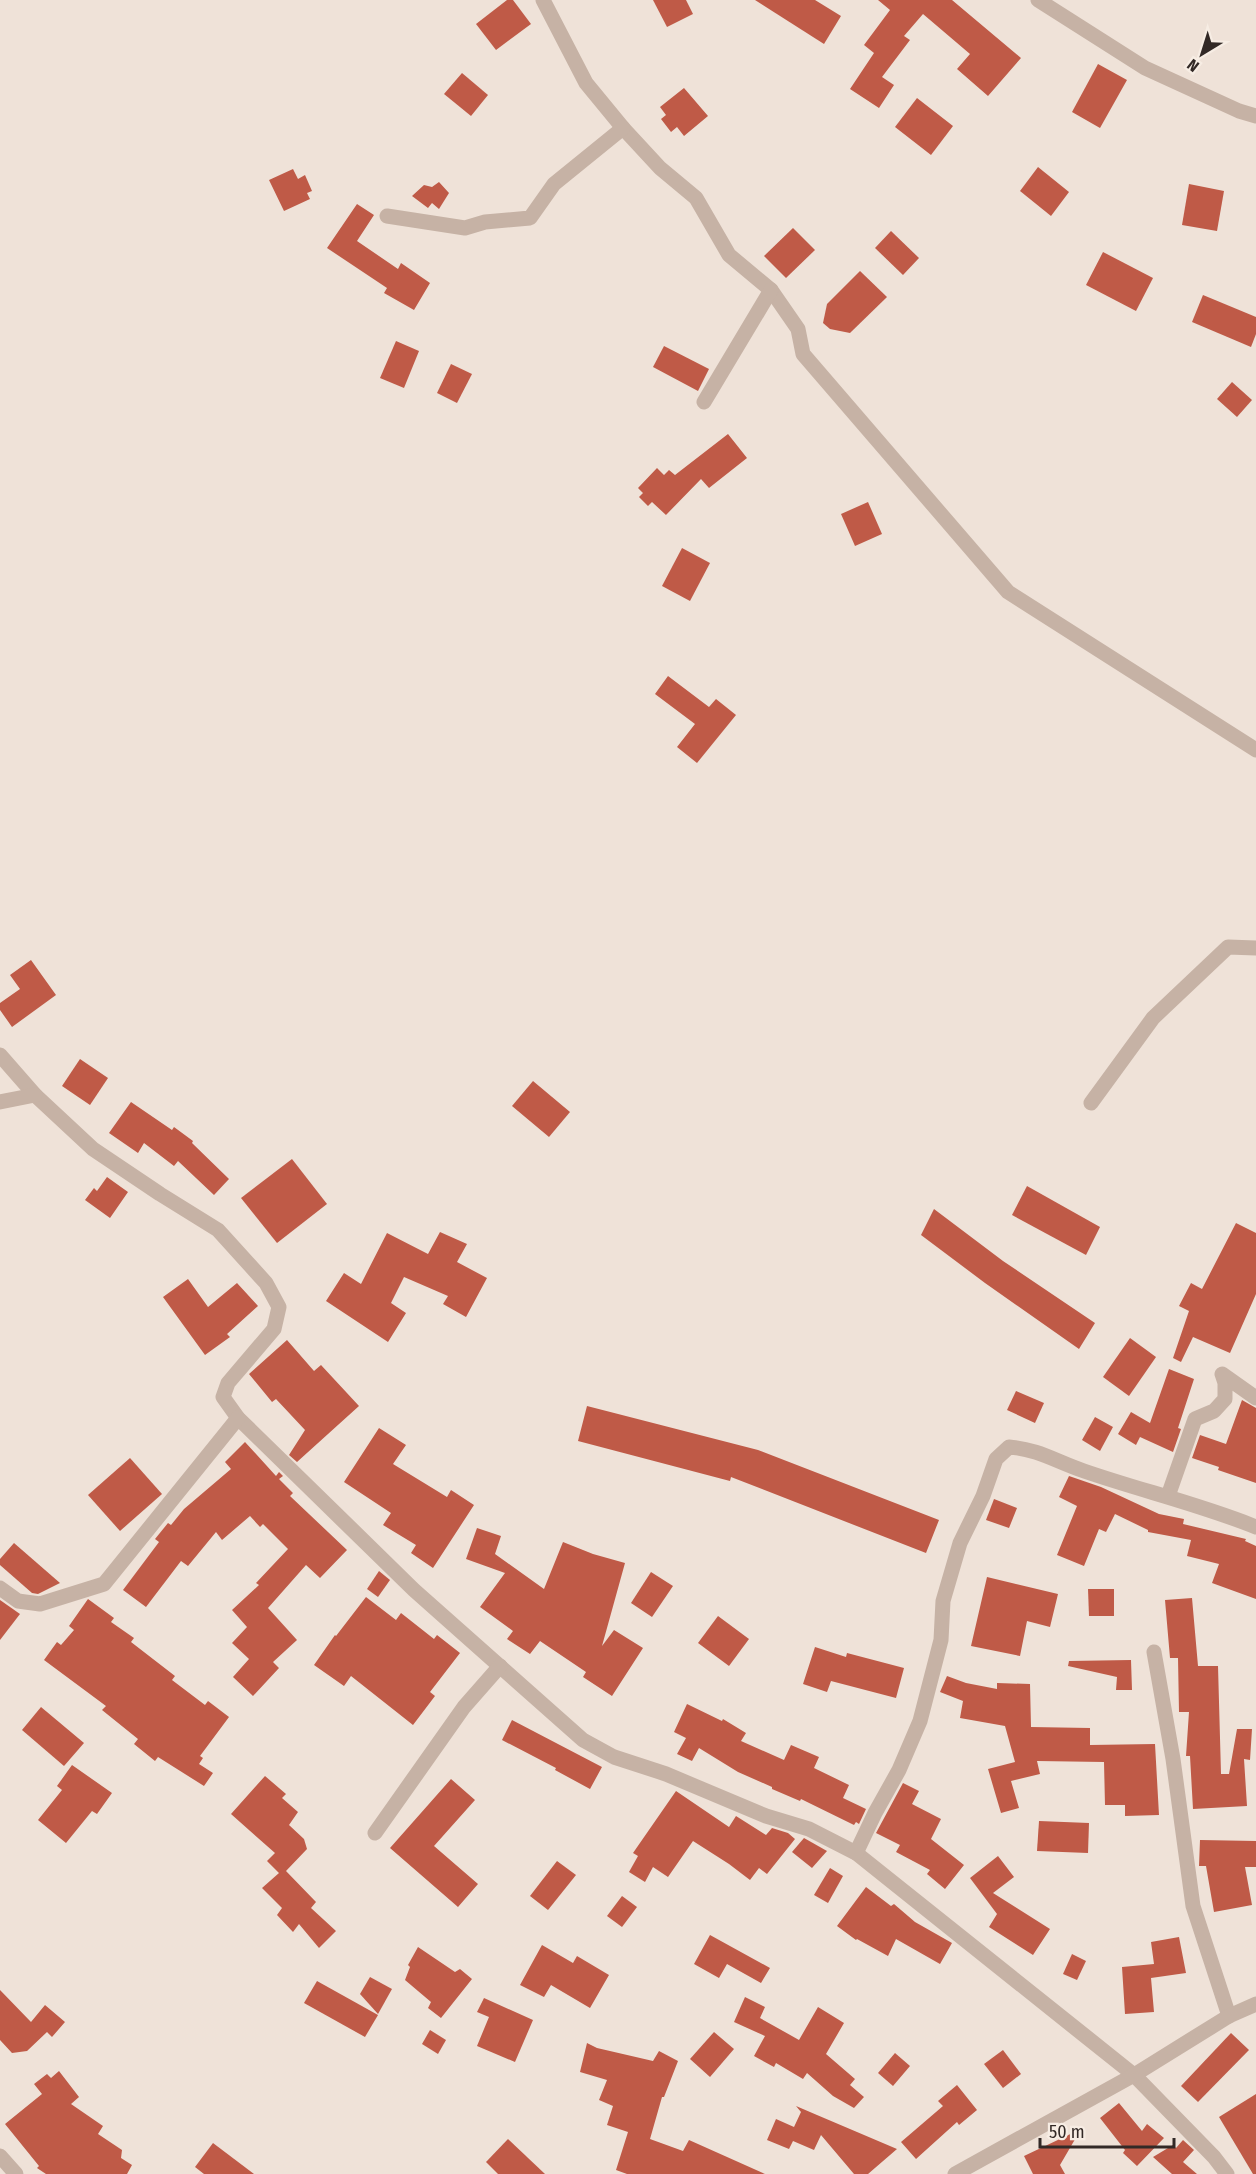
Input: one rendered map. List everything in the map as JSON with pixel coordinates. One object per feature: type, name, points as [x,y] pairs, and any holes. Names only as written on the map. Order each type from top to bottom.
[{"type":"street","points":[[543,0],[586,83],[660,168],[696,198],[729,255],[771,290],[798,329],[803,354],[1008,592],[1256,750]]},
{"type":"street","points":[[1038,0],[1145,68],[1239,111],[1256,116]]},
{"type":"street","points":[[387,216],[465,228],[485,222],[530,218],[554,184],[623,128]]},
{"type":"street","points":[[704,402],[771,290]]},
{"type":"street","points":[[1091,1103],[1153,1018],[1228,947],[1256,948]]},
{"type":"street","points":[[0,1054],[35,1095],[93,1149],[218,1230],[266,1283],[279,1307],[274,1329],[228,1383],[223,1397],[238,1418],[414,1590],[583,1740],[614,1757],[666,1774],[766,1816],[809,1829],[856,1853],[1134,2075],[1214,2157],[1227,2174]]},
{"type":"street","points":[[0,1102],[35,1095]]},
{"type":"street","points":[[1168,1496],[1195,1419],[1214,1411],[1225,1399],[1225,1383],[1222,1374],[1256,1398]]},
{"type":"street","points":[[0,1588],[18,1601],[40,1604],[104,1584],[238,1418]]},
{"type":"street","points":[[856,1853],[899,1770],[920,1721],[941,1641],[943,1601],[960,1543],[983,1496],[996,1459],[1009,1447],[1028,1448],[1083,1471],[1215,1510],[1256,1527]]},
{"type":"street","points":[[1154,1652],[1173,1759],[1193,1906],[1229,2016]]},
{"type":"street","points":[[375,1833],[464,1707],[500,1666]]},
{"type":"street","points":[[955,2174],[1134,2075],[1229,2016],[1256,2004]]},
{"type":"street","points":[[0,2156],[16,2174]]},
{"type":"building","points":[[507,0],[513,0],[531,24],[496,50],[476,24]]},
{"type":"building","points":[[653,0],[686,0],[693,14],[667,27]]},
{"type":"building","points":[[755,0],[815,0],[841,16],[824,44]]},
{"type":"building","points":[[878,0],[952,0],[1021,58],[988,96],[957,69],[970,54],[923,14],[904,36],[910,40],[882,77],[894,85],[879,108],[850,89],[874,53],[864,45],[890,10]]},
{"type":"building","points":[[1098,64],[1127,80],[1100,128],[1072,112]]},
{"type":"building","points":[[462,73],[488,95],[471,116],[444,94]]},
{"type":"building","points":[[684,88],[708,116],[684,136],[677,127],[671,132],[661,119],[666,115],[660,107]]},
{"type":"building","points":[[917,98],[953,126],[931,155],[895,127]]},
{"type":"building","points":[[1038,167],[1069,192],[1051,216],[1020,191]]},
{"type":"building","points":[[293,169],[298,179],[305,175],[312,191],[307,193],[310,199],[284,211],[269,180]]},
{"type":"building","points":[[439,182],[449,193],[439,209],[432,203],[428,208],[412,196],[424,185],[432,187]]},
{"type":"building","points":[[1189,184],[1224,191],[1217,231],[1182,225]]},
{"type":"building","points":[[357,204],[374,215],[357,241],[398,269],[401,263],[430,283],[414,310],[384,293],[387,288],[327,248]]},
{"type":"building","points":[[793,228],[815,250],[786,278],[764,256]]},
{"type":"building","points":[[891,231],[919,258],[903,275],[875,248]]},
{"type":"building","points":[[1103,252],[1153,278],[1136,311],[1086,285]]},
{"type":"building","points":[[860,271],[887,297],[850,333],[830,329],[823,323],[827,304]]},
{"type":"building","points":[[1203,295],[1256,317],[1256,334],[1251,347],[1192,322]]},
{"type":"building","points":[[396,341],[419,351],[404,388],[380,378]]},
{"type":"building","points":[[664,346],[709,369],[698,391],[653,367]]},
{"type":"building","points":[[451,364],[472,374],[457,403],[437,393]]},
{"type":"building","points":[[1232,382],[1252,400],[1237,417],[1217,399]]},
{"type":"building","points":[[728,434],[747,458],[709,488],[701,479],[666,515],[652,502],[648,506],[639,497],[643,493],[638,488],[657,468],[664,475],[669,470],[675,475]]},
{"type":"building","points":[[868,502],[882,534],[855,546],[841,514]]},
{"type":"building","points":[[682,548],[710,563],[690,601],[662,586]]},
{"type":"building","points":[[668,676],[709,707],[716,699],[736,715],[697,763],[677,747],[695,724],[655,694]]},
{"type":"building","points":[[31,960],[56,995],[12,1027],[0,1010],[0,1003],[20,989],[10,975]]},
{"type":"building","points":[[80,1059],[108,1078],[90,1105],[62,1086]]},
{"type":"building","points":[[533,1081],[570,1112],[549,1137],[512,1106]]},
{"type":"building","points":[[131,1102],[172,1130],[174,1127],[193,1141],[192,1143],[229,1179],[214,1195],[178,1161],[174,1166],[144,1143],[138,1153],[109,1133]]},
{"type":"building","points":[[292,1159],[327,1204],[277,1243],[241,1198]]},
{"type":"building","points":[[107,1177],[128,1192],[110,1218],[85,1200],[94,1188],[97,1191]]},
{"type":"building","points":[[1027,1186],[1100,1227],[1086,1255],[1012,1215]]},
{"type":"building","points":[[934,1209],[1003,1261],[1095,1323],[1079,1349],[921,1235]]},
{"type":"building","points":[[1236,1223],[1256,1233],[1256,1294],[1230,1353],[1193,1337],[1181,1362],[1173,1358],[1189,1311],[1179,1306],[1191,1283],[1202,1289]]},
{"type":"building","points":[[440,1232],[467,1244],[457,1262],[487,1278],[466,1317],[443,1304],[448,1296],[404,1277],[391,1303],[406,1313],[388,1342],[326,1301],[344,1273],[361,1284],[387,1233],[428,1254]]},
{"type":"building","points":[[188,1279],[208,1307],[237,1283],[258,1306],[227,1334],[230,1337],[205,1355],[163,1297]]},
{"type":"building","points":[[1130,1338],[1156,1357],[1129,1396],[1103,1377]]},
{"type":"building","points":[[287,1340],[314,1371],[321,1365],[359,1406],[297,1462],[289,1455],[305,1430],[276,1399],[272,1402],[249,1374]]},
{"type":"building","points":[[1169,1369],[1194,1379],[1178,1428],[1181,1429],[1173,1452],[1140,1437],[1136,1445],[1118,1434],[1131,1412],[1150,1423]]},
{"type":"building","points":[[1016,1391],[1044,1403],[1035,1423],[1007,1410]]},
{"type":"building","points":[[1242,1400],[1256,1408],[1256,1483],[1192,1458],[1200,1435],[1226,1444]]},
{"type":"building","points":[[587,1406],[758,1450],[939,1520],[926,1553],[731,1477],[730,1481],[578,1441]]},
{"type":"building","points":[[1095,1417],[1113,1427],[1100,1451],[1082,1440]]},
{"type":"building","points":[[379,1428],[406,1445],[393,1464],[447,1497],[451,1490],[474,1505],[433,1568],[411,1553],[416,1545],[383,1525],[391,1513],[344,1482]]},
{"type":"building","points":[[245,1442],[276,1476],[279,1472],[283,1476],[279,1479],[293,1493],[290,1496],[347,1550],[320,1578],[306,1565],[268,1608],[297,1640],[273,1662],[279,1668],[253,1696],[233,1677],[249,1659],[232,1643],[247,1627],[232,1610],[259,1585],[256,1583],[288,1549],[263,1524],[260,1527],[250,1516],[222,1540],[216,1532],[188,1566],[181,1561],[146,1607],[123,1590],[159,1542],[155,1539],[168,1523],[171,1525],[184,1509],[231,1469],[225,1462]]},
{"type":"building","points":[[130,1458],[162,1494],[120,1531],[88,1495]]},
{"type":"building","points":[[1069,1476],[1101,1487],[1159,1514],[1184,1519],[1183,1524],[1246,1539],[1245,1541],[1256,1546],[1256,1599],[1212,1583],[1219,1564],[1187,1556],[1191,1540],[1148,1532],[1115,1514],[1106,1532],[1099,1529],[1084,1566],[1057,1555],[1077,1506],[1059,1497]]},
{"type":"building","points":[[994,1499],[1017,1508],[1009,1528],[986,1520]]},
{"type":"building","points":[[477,1528],[501,1536],[495,1554],[544,1589],[563,1542],[625,1563],[602,1646],[614,1630],[643,1648],[612,1696],[583,1677],[586,1672],[540,1641],[530,1654],[507,1639],[513,1631],[480,1607],[505,1573],[466,1559]]},
{"type":"building","points":[[14,1543],[60,1583],[38,1594],[32,1593],[0,1565],[0,1559]]},
{"type":"building","points":[[379,1571],[390,1580],[378,1597],[367,1589]]},
{"type":"building","points":[[651,1572],[673,1586],[652,1617],[631,1603]]},
{"type":"building","points":[[987,1577],[1058,1594],[1050,1627],[1027,1621],[1020,1656],[971,1646]]},
{"type":"building","points":[[1088,1589],[1114,1589],[1114,1616],[1089,1616]]},
{"type":"building","points":[[366,1597],[396,1620],[401,1613],[434,1639],[437,1635],[460,1653],[430,1692],[435,1696],[413,1725],[351,1676],[344,1686],[314,1665]]},
{"type":"building","points":[[1192,1598],[1198,1666],[1218,1666],[1221,1774],[1229,1774],[1237,1729],[1252,1729],[1250,1760],[1244,1759],[1247,1806],[1193,1809],[1190,1756],[1186,1756],[1189,1712],[1179,1712],[1178,1658],[1170,1658],[1165,1600]]},
{"type":"building","points":[[88,1599],[114,1618],[111,1622],[134,1638],[131,1642],[175,1676],[172,1680],[205,1705],[208,1701],[229,1717],[200,1756],[203,1758],[199,1764],[213,1773],[204,1786],[158,1757],[155,1761],[134,1744],[138,1739],[102,1710],[106,1706],[44,1660],[57,1642],[61,1645],[74,1630],[69,1626]]},
{"type":"building","points":[[0,1600],[20,1614],[0,1640]]},
{"type":"building","points":[[718,1616],[749,1639],[729,1666],[698,1643]]},
{"type":"building","points":[[815,1647],[846,1657],[847,1653],[904,1668],[896,1698],[831,1681],[827,1692],[803,1684]]},
{"type":"building","points":[[1131,1660],[1132,1690],[1116,1690],[1117,1677],[1068,1666],[1069,1661]]},
{"type":"building","points":[[947,1676],[966,1683],[997,1689],[997,1683],[1030,1684],[1031,1727],[1090,1728],[1090,1745],[1155,1744],[1159,1815],[1125,1816],[1125,1805],[1105,1805],[1104,1762],[1037,1761],[1040,1774],[1011,1781],[1019,1808],[1001,1813],[988,1769],[1015,1762],[1005,1726],[960,1718],[963,1701],[940,1692]]},
{"type":"building","points":[[687,1704],[722,1721],[723,1719],[746,1733],[741,1741],[784,1760],[791,1745],[819,1757],[814,1768],[849,1785],[843,1798],[866,1809],[859,1824],[856,1822],[854,1825],[801,1799],[800,1801],[772,1789],[738,1772],[699,1748],[692,1761],[677,1754],[686,1738],[674,1732]]},
{"type":"building","points":[[41,1707],[84,1743],[64,1766],[22,1730]]},
{"type":"building","points":[[512,1720],[602,1767],[590,1789],[555,1770],[556,1768],[502,1740]]},
{"type":"building","points":[[72,1765],[112,1793],[97,1814],[92,1811],[66,1843],[38,1820],[62,1790],[57,1786]]},
{"type":"building","points":[[265,1776],[286,1794],[282,1798],[298,1812],[289,1825],[304,1839],[307,1849],[286,1871],[316,1902],[311,1908],[336,1931],[319,1948],[299,1924],[293,1932],[277,1915],[282,1908],[262,1888],[279,1873],[267,1861],[275,1853],[231,1814]]},
{"type":"building","points":[[451,1779],[475,1800],[434,1846],[478,1884],[458,1907],[390,1848]]},
{"type":"building","points":[[903,1783],[919,1791],[912,1804],[941,1819],[931,1839],[964,1865],[945,1889],[927,1874],[930,1870],[896,1852],[900,1845],[876,1833]]},
{"type":"building","points":[[676,1791],[729,1827],[736,1816],[766,1835],[772,1828],[788,1833],[795,1839],[767,1874],[759,1868],[750,1880],[693,1841],[668,1877],[653,1867],[645,1882],[629,1872],[638,1856],[633,1853]]},
{"type":"building","points":[[1039,1821],[1089,1823],[1088,1853],[1037,1851]]},
{"type":"building","points":[[804,1838],[827,1851],[812,1868],[792,1852]]},
{"type":"building","points":[[1200,1840],[1256,1841],[1256,1867],[1245,1867],[1252,1905],[1214,1912],[1206,1866],[1199,1866]]},
{"type":"building","points":[[998,1856],[1014,1877],[993,1893],[1050,1929],[1033,1955],[989,1927],[997,1914],[970,1878]]},
{"type":"building","points":[[557,1861],[576,1875],[548,1910],[530,1896]]},
{"type":"building","points":[[830,1868],[843,1876],[828,1903],[814,1895]]},
{"type":"building","points":[[866,1887],[891,1906],[894,1904],[915,1922],[952,1943],[940,1964],[896,1939],[888,1956],[856,1940],[837,1926]]},
{"type":"building","points":[[622,1896],[637,1907],[622,1927],[607,1916]]},
{"type":"building","points":[[710,1935],[770,1968],[761,1983],[727,1964],[719,1978],[694,1964]]},
{"type":"building","points":[[1179,1937],[1186,1973],[1151,1978],[1154,2012],[1125,2014],[1122,1967],[1154,1964],[1151,1942]]},
{"type":"building","points":[[542,1945],[573,1963],[577,1956],[609,1975],[590,2008],[551,1985],[544,1997],[520,1985]]},
{"type":"building","points":[[418,1947],[455,1972],[460,1969],[472,1979],[441,2018],[428,2008],[431,2002],[405,1980],[410,1967],[408,1965]]},
{"type":"building","points":[[1072,1954],[1086,1961],[1077,1980],[1063,1974]]},
{"type":"building","points":[[370,1977],[392,1989],[378,2014],[360,1994]]},
{"type":"building","points":[[317,1981],[378,2015],[365,2037],[304,2003]]},
{"type":"building","points":[[0,1990],[31,2022],[45,2005],[65,2022],[52,2037],[47,2032],[27,2051],[12,2053],[0,2040]]},
{"type":"building","points":[[745,1997],[765,2007],[760,2018],[799,2040],[818,2007],[844,2023],[826,2054],[855,2079],[850,2085],[864,2097],[854,2108],[833,2096],[807,2073],[803,2079],[776,2063],[774,2067],[754,2056],[765,2036],[734,2022]]},
{"type":"building","points":[[484,1998],[533,2020],[515,2062],[477,2046],[489,2017],[477,2012]]},
{"type":"building","points":[[430,2030],[446,2040],[438,2054],[422,2044]]},
{"type":"building","points":[[714,2032],[734,2049],[710,2077],[690,2059]]},
{"type":"building","points":[[1231,2033],[1249,2050],[1198,2102],[1181,2086]]},
{"type":"building","points":[[587,2043],[597,2048],[653,2061],[659,2051],[678,2061],[664,2097],[662,2097],[650,2139],[683,2151],[689,2140],[765,2174],[627,2174],[616,2170],[628,2132],[607,2125],[613,2106],[599,2100],[607,2080],[580,2072]]},
{"type":"building","points":[[1003,2050],[1021,2074],[1003,2088],[984,2064]]},
{"type":"building","points":[[895,2053],[910,2066],[893,2086],[878,2073]]},
{"type":"building","points":[[59,2071],[79,2097],[71,2104],[103,2126],[98,2134],[122,2150],[121,2158],[132,2165],[127,2174],[46,2174],[37,2168],[39,2166],[5,2124],[42,2094],[34,2084],[47,2074],[51,2078]]},
{"type":"building","points":[[957,2085],[977,2110],[959,2125],[957,2122],[916,2159],[901,2142],[943,2106],[938,2101]]},
{"type":"building","points":[[1256,2094],[1256,2174],[1253,2174],[1219,2117]]},
{"type":"building","points":[[1119,2103],[1142,2131],[1147,2124],[1164,2138],[1137,2166],[1123,2153],[1125,2150],[1100,2118]]},
{"type":"building","points":[[796,2106],[897,2149],[868,2174],[854,2174],[821,2135],[814,2150],[793,2141],[789,2149],[767,2140],[776,2119],[794,2127],[801,2112]]},
{"type":"building","points":[[1081,2129],[1060,2165],[1065,2174],[1033,2174],[1024,2156]]},
{"type":"building","points":[[508,2139],[545,2174],[498,2174],[486,2162]]},
{"type":"building","points":[[1183,2140],[1194,2150],[1183,2162],[1197,2174],[1172,2174],[1153,2157],[1173,2145],[1176,2148]]},
{"type":"building","points":[[213,2143],[254,2174],[204,2174],[195,2167]]}]
